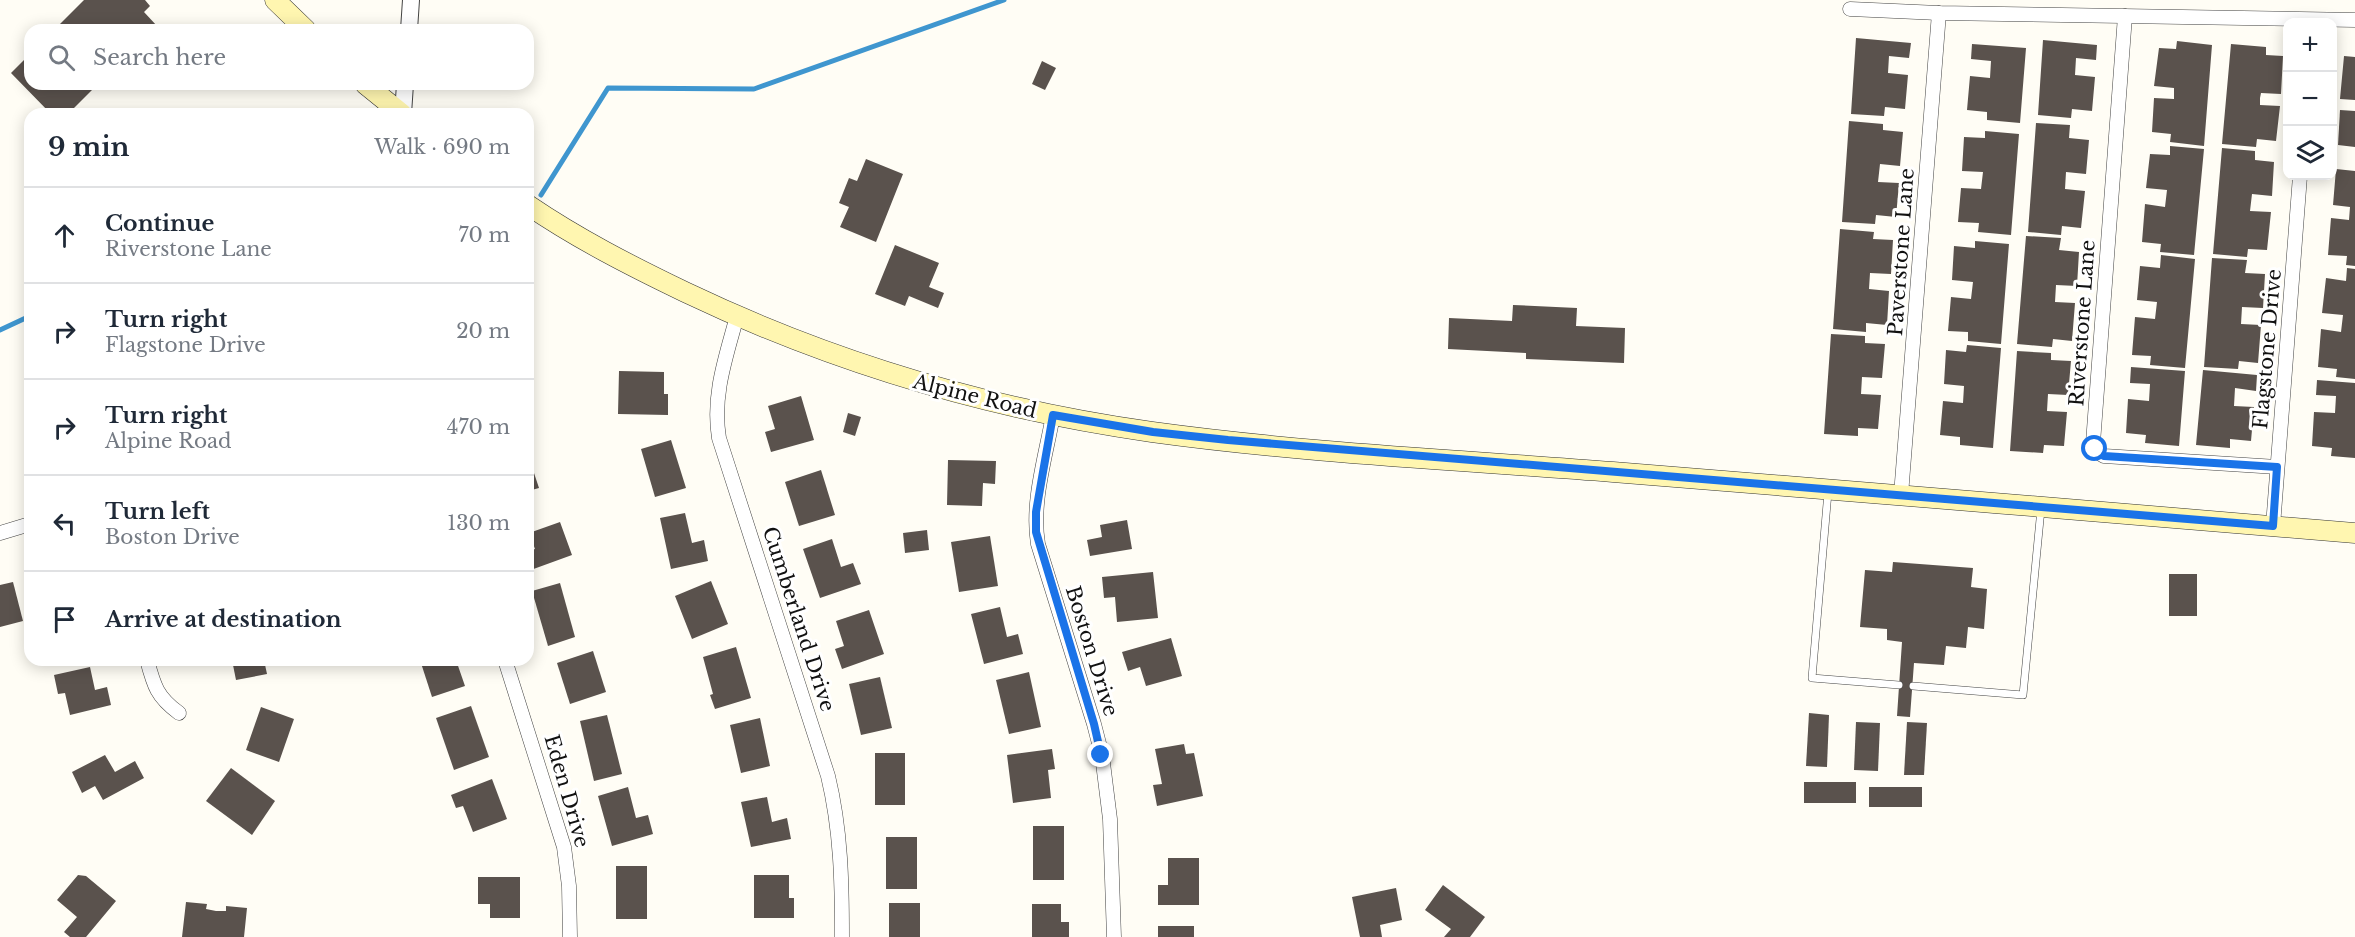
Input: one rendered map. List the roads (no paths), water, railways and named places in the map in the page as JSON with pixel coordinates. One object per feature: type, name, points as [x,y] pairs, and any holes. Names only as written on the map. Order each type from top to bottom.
[{"type":"main road","points":[[275,0],[300,24]]},
{"type":"main road","points":[[373,90],[395,108]]},
{"type":"main road","name":"Alpine Road","points":[[534,209],[604,252],[737,316],[861,365],[952,392],[1053,415],[1153,432],[1228,440],[2355,533]]},
{"type":"street","points":[[409,24],[411,0]]},
{"type":"street","points":[[1850,9],[2283,20]]},
{"type":"street","name":"Paverstone Lane","points":[[1901,495],[1939,13]]},
{"type":"street","name":"Riverstone Lane","points":[[2126,16],[2093,443],[2099,453],[2104,456],[2277,467]]},
{"type":"street","points":[[2337,20],[2355,20]]},
{"type":"street","points":[[403,108],[405,90]]},
{"type":"street","name":"Flagstone Drive","points":[[2273,526],[2300,180]]},
{"type":"street","name":"Cumberland Drive","points":[[737,316],[717,394],[716,415],[719,438],[828,776],[841,851],[842,937]]},
{"type":"street","name":"Boston Drive","points":[[1053,415],[1036,512],[1036,532],[1094,724],[1101,755],[1111,830],[1114,937]]},
{"type":"street","points":[[0,533],[24,526]]},
{"type":"street","points":[[149,666],[158,694],[165,703],[179,713]]},
{"type":"street","name":"Eden Drive","points":[[507,666],[564,847],[569,886],[570,937]]},
{"type":"lane","points":[[1828,489],[1812,678],[1899,685]]},
{"type":"lane","points":[[1913,686],[2023,695],[2041,506]]},
{"type":"waterway","points":[[541,195],[608,88],[754,89],[1004,0]]},
{"type":"waterway","points":[[0,330],[24,319]]}]
